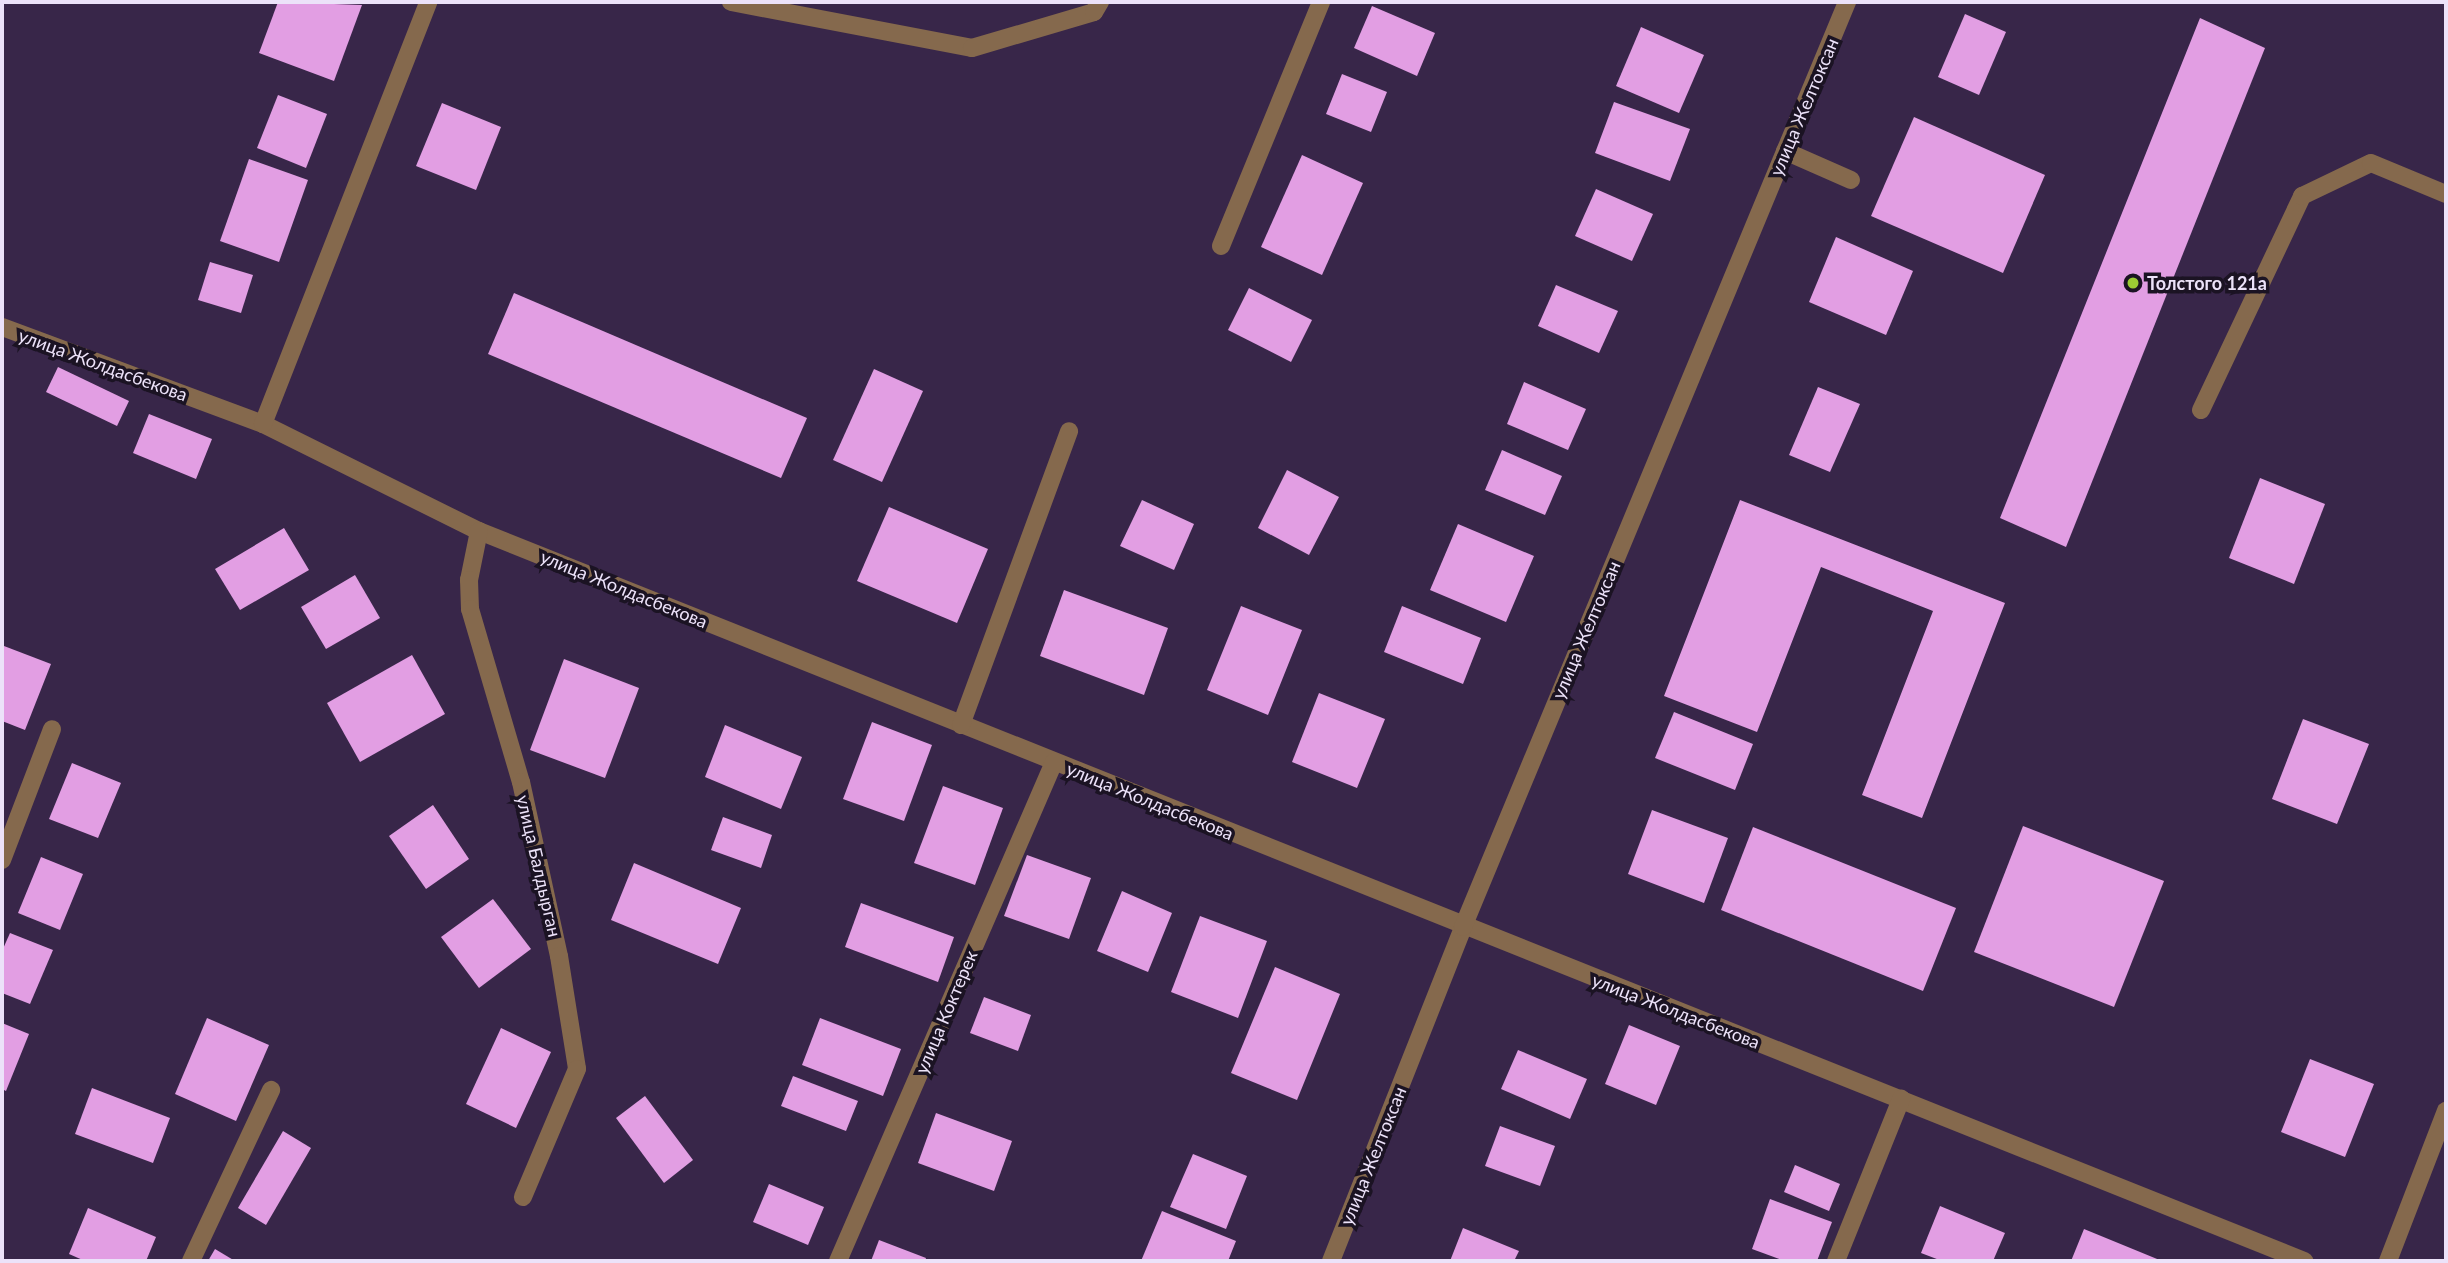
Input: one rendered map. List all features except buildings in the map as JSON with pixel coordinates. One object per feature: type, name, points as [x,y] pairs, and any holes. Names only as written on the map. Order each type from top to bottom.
[{"type":"street","points":[[262,424],[428,2]]},
{"type":"street","points":[[731,2],[972,48],[1094,12],[1100,2]]},
{"type":"street","points":[[1221,246],[1321,2]]},
{"type":"street","name":"улица Желтоксан","points":[[1331,1261],[1463,927],[1847,2]]},
{"type":"street","points":[[1785,152],[1851,180]]},
{"type":"street","points":[[2201,410],[2302,197],[2371,163],[2446,194]]},
{"type":"street","name":"улица Жолдасбекова","points":[[2,327],[262,424],[479,531],[1463,927],[2304,1261]]},
{"type":"street","points":[[961,725],[1069,430]]},
{"type":"street","name":"улица Балдырган","points":[[479,531],[469,580],[470,609],[521,782],[559,956],[577,1069],[523,1197]]},
{"type":"street","points":[[2,860],[52,729]]},
{"type":"street","name":"улица Коктерек","points":[[838,1261],[1054,762]]},
{"type":"street","points":[[191,1261],[271,1090]]},
{"type":"street","points":[[1836,1261],[1900,1099]]},
{"type":"street","points":[[2388,1261],[2446,1111]]},
{"type":"place","name":"Толстого 121а","points":[[2133,283]]}]
